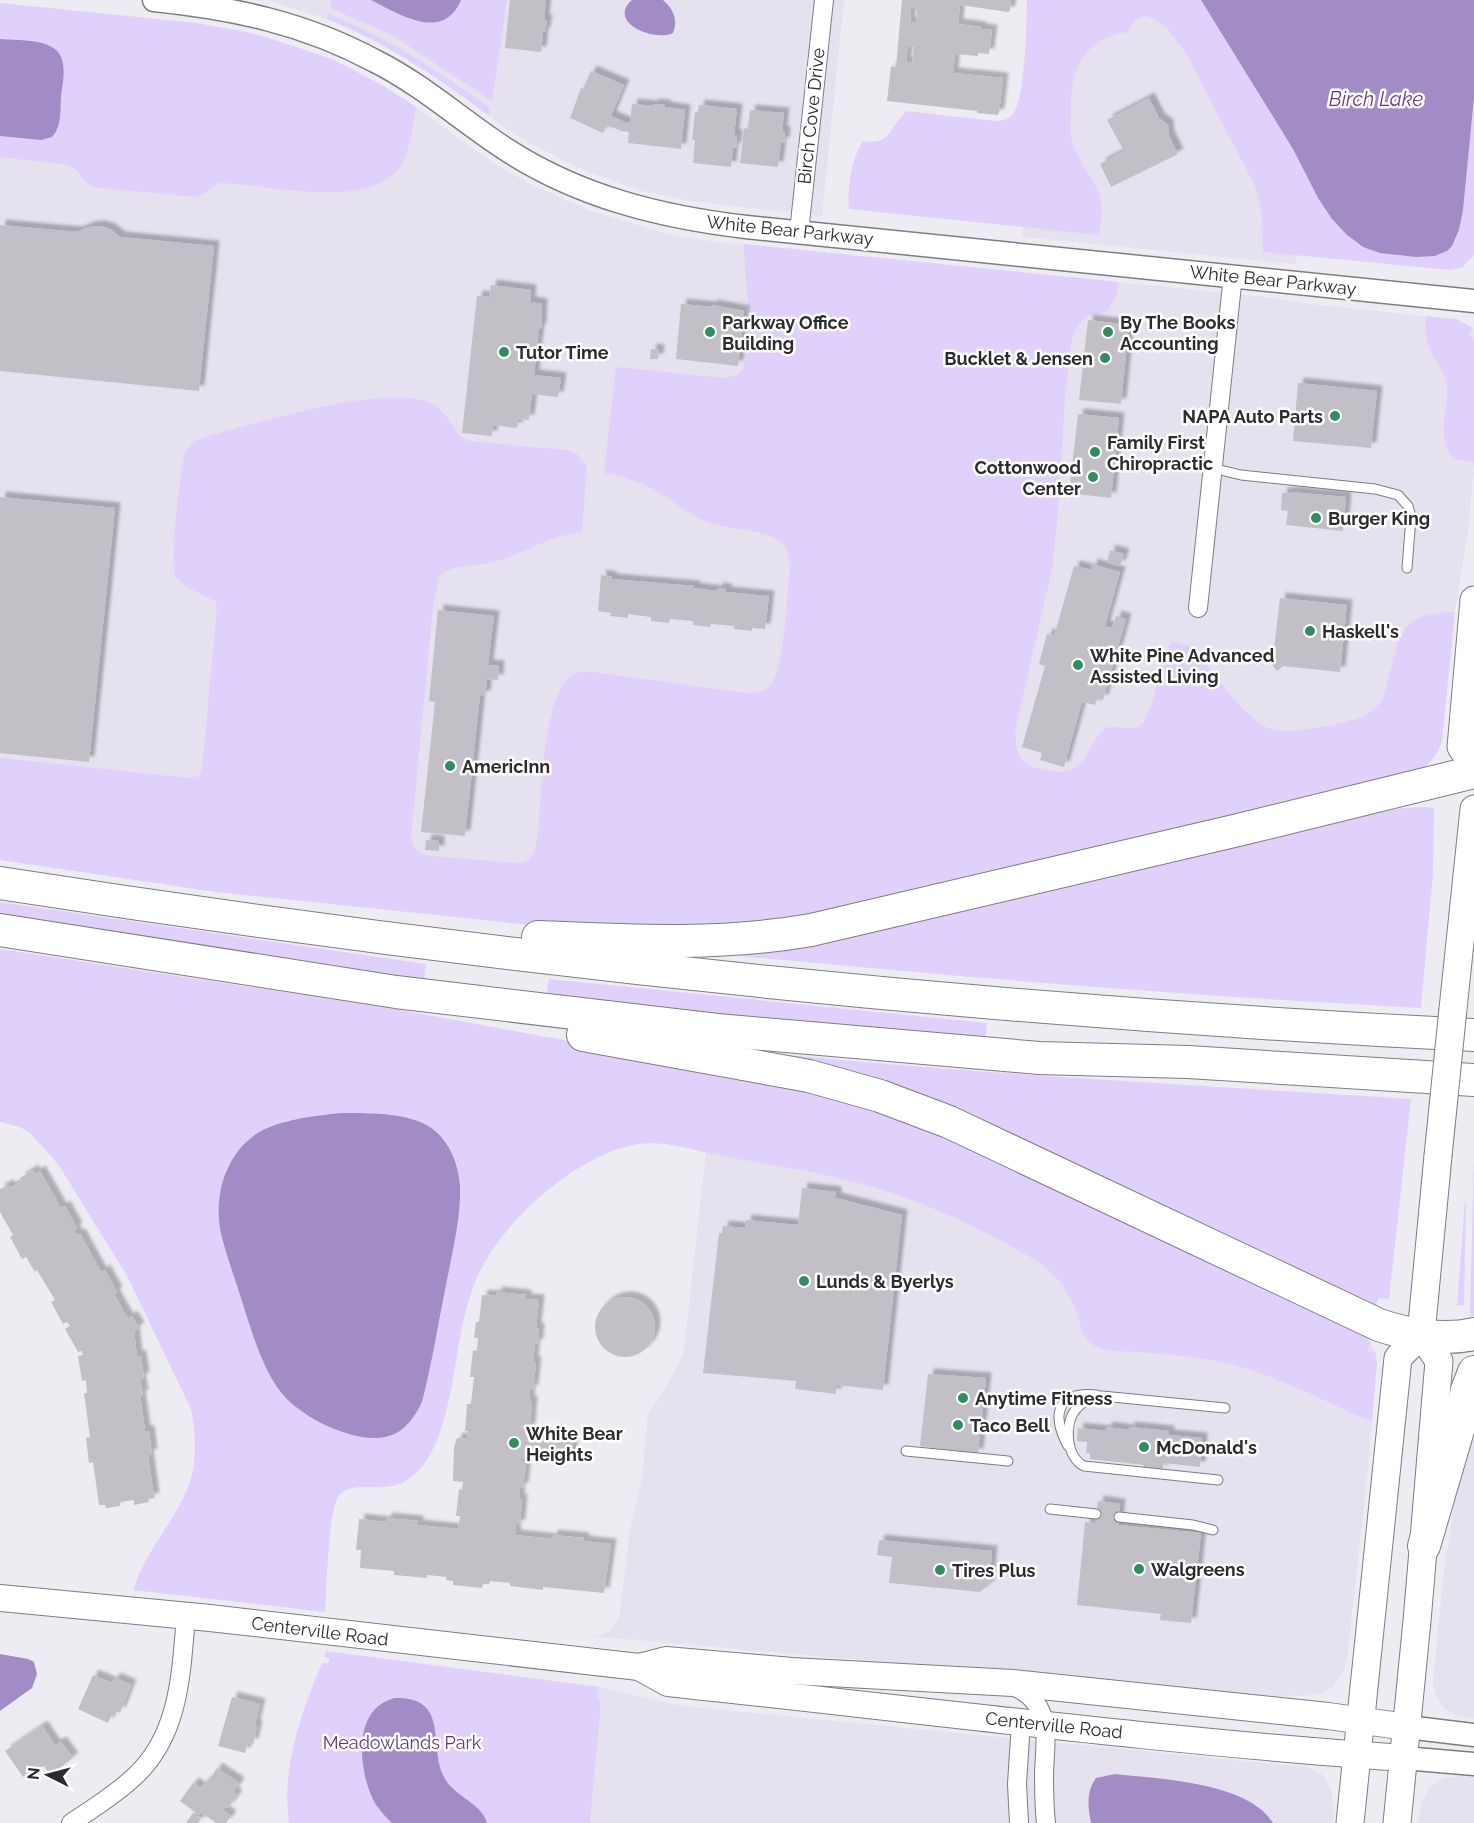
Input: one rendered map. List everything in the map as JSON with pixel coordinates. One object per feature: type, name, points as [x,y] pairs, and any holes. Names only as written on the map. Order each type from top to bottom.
[{"type":"highway","points":[[324,930],[674,942],[717,942],[774,936],[878,916],[1474,772]]},
{"type":"highway","points":[[0,883],[324,930],[521,955],[874,992],[1203,1019],[1474,1035]]},
{"type":"highway","points":[[0,930],[318,981],[598,1017],[907,1048],[1039,1058],[1188,1062],[1474,1080]]},
{"type":"highway","points":[[318,981],[527,1024],[787,1072],[880,1096],[949,1122],[1375,1323],[1395,1330],[1421,1334],[1455,1337],[1474,1334]]},
{"type":"highway","points":[[1424,1546],[1474,1372]]},
{"type":"main road","points":[[1474,600],[1461,747],[1474,766]]},
{"type":"main road","points":[[1350,1823],[1398,1358],[1421,1334],[1474,809]]},
{"type":"main road","points":[[1397,1823],[1424,1546],[1439,1361],[1421,1334]]},
{"type":"main road","name":"Centerville Road","points":[[0,1598],[186,1616],[639,1667],[666,1660],[792,1671],[1000,1682],[1361,1720],[1407,1727]]},
{"type":"main road","name":"Centerville Road","points":[[639,1667],[668,1683],[1033,1724],[1404,1758]]},
{"type":"street","name":"White Bear Parkway","points":[[154,0],[210,6],[256,15],[294,26],[345,46],[412,82],[526,161],[598,195],[679,218],[1474,301]]},
{"type":"street","name":"Birch Cove Drive","points":[[799,232],[824,0]]},
{"type":"street","points":[[1198,608],[1233,276]]},
{"type":"street","points":[[71,1823],[132,1779],[150,1760],[160,1744],[177,1698],[186,1616]]},
{"type":"street","points":[[1000,1682],[1028,1695],[1040,1710],[1033,1724],[1017,1784],[1019,1823]]},
{"type":"street","points":[[1033,1724],[1044,1791],[1046,1823]]},
{"type":"street","name":"Centerville Road","points":[[1407,1727],[1474,1735]]},
{"type":"street","name":"Centerville Road","points":[[1404,1758],[1474,1764]]},
{"type":"lane","points":[[1212,468],[1241,475],[1375,489],[1398,495],[1410,511],[1412,523],[1407,568]]},
{"type":"lane","points":[[1218,1480],[1088,1467],[1077,1462],[1070,1451],[1070,1424],[1075,1409],[1090,1399],[1111,1396],[1225,1408]]},
{"type":"lane","points":[[906,1451],[1008,1461]]},
{"type":"lane","points":[[1050,1509],[1096,1514]]},
{"type":"lane","points":[[1119,1517],[1213,1530]]},
{"type":"shaded area","points":[[267,0],[844,0],[822,216],[688,201],[642,191],[588,172],[542,150],[508,130],[444,81],[384,45],[327,19]]},
{"type":"shaded area","points":[[1046,0],[1224,0],[1311,114],[1296,264],[1022,237]]},
{"type":"shaded area","points":[[0,3],[196,23],[239,30],[298,47],[334,60],[382,85],[493,163],[534,186],[591,211],[667,234],[716,242],[1265,297],[1462,322],[1474,330],[1474,466],[1469,525],[1452,628],[1442,741],[806,891],[0,851]]},
{"type":"shaded area","points":[[714,1078],[1367,1337],[1373,1347],[1377,1362],[1367,1478],[1348,1651],[1344,1671],[1333,1687],[1324,1693],[1303,1696],[1248,1695],[591,1636],[608,1632],[619,1618],[630,1529],[642,1478],[648,1414],[676,1370],[684,1350]]},
{"type":"shaded area","points":[[1474,1388],[1474,1719],[1456,1715],[1445,1709],[1437,1698],[1433,1683],[1443,1579],[1462,1450]]},
{"type":"shaded area","points":[[599,1687],[682,1706],[1309,1767],[1324,1776],[1331,1790],[1333,1823],[585,1823]]},
{"type":"shaded area","points":[[1474,1777],[1474,1823],[1418,1823],[1421,1803],[1429,1788],[1444,1778]]},
{"type":"green space","points":[[332,0],[370,0],[413,20],[429,22],[451,14],[461,0],[507,0],[492,101],[392,35],[330,8]]},
{"type":"green space","points":[[1027,0],[1201,0],[1293,149],[1318,198],[1332,219],[1355,242],[1372,250],[1403,256],[1435,256],[1441,254],[1456,239],[1463,210],[1474,98],[1474,255],[1463,267],[1450,270],[1263,252],[1261,209],[1255,186],[1186,53],[1166,27],[1146,16],[1135,20],[1128,32],[1112,36],[1089,49],[1076,70],[1073,83],[1071,137],[1101,202],[1099,235],[849,209],[851,174],[855,157],[863,141],[873,142],[885,137],[907,111],[995,121],[1004,120],[1012,115],[1017,106],[1023,78]]},
{"type":"green space","points":[[0,3],[196,23],[260,35],[334,60],[382,85],[416,107],[407,151],[401,165],[386,180],[366,188],[342,192],[316,192],[219,183],[195,197],[93,187],[68,165],[0,157]]},
{"type":"green space","points":[[328,14],[371,33],[432,68],[490,108],[489,116],[411,62],[371,39],[327,19]]},
{"type":"green space","points":[[744,244],[1119,282],[1115,298],[1108,310],[1088,316],[1080,322],[1073,336],[1070,350],[1052,569],[1015,731],[1017,750],[1023,762],[1050,771],[1071,770],[1084,759],[1098,735],[1105,728],[1134,728],[1143,723],[1151,707],[1163,658],[1172,641],[1197,648],[1220,682],[1242,708],[1264,726],[1274,730],[1304,730],[1357,718],[1369,713],[1382,699],[1396,650],[1405,629],[1422,616],[1455,612],[1442,741],[1434,758],[1420,771],[782,928],[540,926],[216,892],[0,860],[0,758],[189,778],[199,776],[202,769],[217,606],[215,601],[180,581],[174,569],[176,517],[185,452],[193,442],[204,437],[316,408],[378,398],[404,397],[425,401],[440,410],[457,432],[468,441],[567,450],[577,454],[587,466],[582,532],[557,537],[497,561],[454,568],[439,577],[433,606],[411,838],[419,852],[430,856],[517,863],[530,858],[537,839],[543,764],[550,721],[562,686],[573,674],[593,672],[745,693],[760,692],[768,688],[778,669],[784,636],[790,564],[786,547],[772,537],[763,534],[708,522],[647,486],[604,473],[616,367],[724,378],[741,371],[748,346],[749,329]]},
{"type":"green space","points":[[1426,316],[1456,319],[1473,328],[1468,333],[1474,341],[1474,462],[1456,459],[1449,452],[1446,444],[1444,425],[1447,387],[1442,370],[1428,344]]},
{"type":"green space","points":[[1404,808],[1434,808],[1433,873],[1421,1008],[995,979],[740,956],[739,953],[1331,821]]},
{"type":"green space","points":[[0,902],[426,964],[424,982],[0,917]]},
{"type":"green space","points":[[0,949],[395,1009],[753,1075],[907,1117],[1364,1334],[1371,1343],[1367,1352],[1375,1351],[1377,1362],[1372,1422],[1277,1379],[1237,1366],[1197,1358],[1111,1350],[1095,1346],[1083,1333],[1070,1297],[1047,1269],[998,1239],[918,1202],[877,1188],[819,1174],[664,1144],[641,1144],[609,1152],[569,1174],[550,1188],[515,1221],[489,1255],[470,1298],[446,1412],[436,1443],[427,1459],[416,1473],[401,1483],[385,1487],[349,1489],[338,1497],[330,1535],[325,1612],[133,1590],[144,1564],[180,1505],[190,1482],[195,1451],[191,1409],[127,1276],[58,1164],[31,1134],[20,1127],[0,1122]],"holes":[[[341,1113],[368,1113],[399,1117],[444,1139],[452,1152],[460,1186],[459,1209],[422,1402],[408,1422],[388,1437],[280,1391],[263,1361],[228,1258],[225,1171],[235,1154],[249,1139],[285,1121]]]},
{"type":"green space","points":[[549,979],[987,1023],[985,1041],[546,998]]},
{"type":"green space","points":[[757,1052],[1002,1073],[1411,1099],[1389,1299],[1379,1298],[1374,1310]]},
{"type":"green space","points":[[1474,1148],[1474,1316],[1470,1316]]},
{"type":"green space","points":[[1465,1202],[1464,1305],[1457,1305]]},
{"type":"green space","name":"Meadowlands Park","points":[[326,1651],[599,1687],[597,1699],[601,1701],[590,1823],[289,1823],[287,1802],[290,1761],[300,1721],[322,1663],[329,1663],[329,1658],[324,1657]]},
{"type":"water","points":[[371,0],[461,0],[453,13],[443,20],[432,23],[407,17]]},
{"type":"water","points":[[632,0],[663,0],[674,16],[673,33],[656,35],[646,33],[629,23],[625,16],[626,8]]},
{"type":"water","name":"Birch Lake","points":[[1201,0],[1474,0],[1474,98],[1463,210],[1459,230],[1452,246],[1447,251],[1435,256],[1416,257],[1380,253],[1363,247],[1347,235],[1332,219],[1318,198],[1293,149]]},
{"type":"water","points":[[0,39],[38,42],[55,49],[60,55],[64,72],[60,118],[52,137],[41,140],[0,136]]},
{"type":"water","points":[[341,1113],[389,1115],[425,1124],[440,1136],[449,1148],[455,1162],[460,1186],[456,1236],[422,1402],[413,1418],[400,1431],[376,1438],[361,1437],[330,1427],[301,1410],[280,1391],[266,1367],[255,1340],[220,1229],[219,1199],[226,1171],[233,1158],[252,1137],[283,1122]]},
{"type":"water","points":[[0,1654],[34,1662],[37,1674],[32,1688],[0,1711]]},
{"type":"water","points":[[395,1698],[413,1700],[421,1703],[428,1710],[434,1725],[444,1777],[454,1790],[480,1810],[487,1823],[392,1823],[378,1808],[367,1784],[362,1740],[372,1713],[381,1704]]},
{"type":"water","points":[[1115,1774],[1178,1781],[1224,1791],[1261,1809],[1273,1823],[1091,1823],[1089,1800],[1093,1783],[1096,1778]]},
{"type":"building","points":[[510,0],[546,0],[544,20],[547,20],[541,52],[505,48]]},
{"type":"building","points":[[902,0],[1011,0],[1008,12],[960,5],[958,24],[992,30],[989,54],[978,53],[978,56],[955,54],[953,73],[1003,78],[997,115],[887,101],[891,66],[896,67]],"holes":[[[911,7],[917,12],[916,22],[910,22]],[[908,47],[914,47],[912,63],[906,62]]]},
{"type":"building","points":[[591,71],[624,85],[611,116],[624,122],[630,123],[632,104],[665,105],[665,107],[685,110],[681,149],[628,143],[629,132],[607,125],[603,133],[570,118],[581,88],[583,89]]},
{"type":"building","points":[[1149,98],[1159,118],[1168,125],[1169,136],[1178,154],[1111,187],[1100,164],[1124,151],[1107,120]]},
{"type":"building","points":[[699,105],[737,109],[734,135],[737,135],[736,148],[733,148],[731,167],[693,163],[695,140],[692,140],[695,112],[698,112]]},
{"type":"building","points":[[750,110],[784,113],[782,131],[785,132],[784,143],[781,142],[778,167],[740,163],[744,128],[748,129]]},
{"type":"building","points":[[0,225],[77,232],[89,227],[100,226],[110,229],[120,237],[214,246],[199,391],[0,371]]},
{"type":"building","name":"Tutor Time","points":[[491,285],[531,290],[530,302],[542,304],[541,329],[539,329],[534,375],[561,378],[558,397],[532,394],[529,420],[518,419],[517,428],[493,425],[492,436],[462,433],[477,296],[489,297]]},
{"type":"building","name":"Parkway Office Building","points":[[681,304],[712,307],[712,305],[744,311],[738,366],[676,359]]},
{"type":"building","points":[[1088,320],[1129,325],[1121,404],[1079,400]]},
{"type":"building","points":[[651,349],[659,350],[658,359],[650,359]]},
{"type":"building","name":"NAPA Auto Parts","points":[[1298,383],[1377,391],[1371,448],[1293,441]]},
{"type":"building","points":[[1078,414],[1119,418],[1111,498],[1069,493]]},
{"type":"building","name":"Burger King","points":[[1282,493],[1346,497],[1343,531],[1286,525],[1288,511],[1281,510]]},
{"type":"building","points":[[0,497],[115,508],[89,762],[0,753]]},
{"type":"building","points":[[1110,550],[1124,554],[1120,566],[1107,562]]},
{"type":"building","name":"White Pine Advanced Assisted Living","points":[[1092,564],[1120,572],[1105,626],[1112,628],[1116,616],[1126,619],[1103,700],[1097,699],[1095,705],[1082,702],[1064,767],[1040,760],[1042,753],[1022,747],[1045,666],[1039,664],[1047,634],[1054,636],[1074,566],[1091,570]]},
{"type":"building","points":[[601,575],[612,577],[611,579],[694,586],[694,588],[717,591],[717,588],[726,589],[726,592],[769,596],[765,629],[752,628],[752,631],[734,629],[734,626],[711,624],[710,627],[693,625],[693,621],[670,619],[669,623],[651,621],[651,617],[628,614],[628,618],[610,616],[611,613],[598,611]]},
{"type":"building","name":"Haskell's","points":[[1280,598],[1347,605],[1340,672],[1283,666],[1277,671],[1269,661],[1273,657]]},
{"type":"building","name":"AmericInn","points":[[438,610],[494,616],[488,665],[499,666],[498,680],[487,679],[485,696],[480,696],[465,836],[421,832],[435,702],[429,701]]},
{"type":"building","points":[[426,840],[439,841],[439,851],[425,850]]},
{"type":"building","points":[[33,1170],[35,1174],[40,1171],[61,1208],[65,1206],[77,1228],[74,1230],[77,1235],[80,1234],[101,1272],[105,1270],[117,1292],[114,1294],[128,1319],[132,1316],[139,1328],[134,1331],[137,1356],[141,1356],[144,1378],[140,1379],[143,1395],[140,1396],[145,1431],[149,1431],[152,1454],[148,1455],[154,1498],[148,1499],[149,1502],[134,1505],[134,1500],[120,1502],[120,1506],[106,1508],[105,1505],[99,1505],[93,1462],[89,1463],[86,1438],[90,1437],[84,1393],[87,1393],[86,1380],[82,1381],[78,1356],[83,1355],[82,1351],[78,1352],[65,1329],[70,1326],[67,1322],[63,1324],[51,1302],[55,1300],[37,1270],[35,1272],[26,1257],[22,1259],[10,1237],[13,1235],[0,1212],[0,1189],[8,1185],[10,1188],[22,1181],[20,1178]]},
{"type":"building","name":"Lunds & Byerlys","points":[[802,1188],[836,1192],[836,1198],[902,1215],[883,1390],[836,1385],[836,1394],[795,1389],[796,1381],[703,1373],[719,1233],[722,1233],[723,1226],[745,1228],[746,1220],[798,1225]]},
{"type":"building","name":"White Bear Heights","points":[[496,1292],[526,1295],[526,1299],[539,1300],[536,1328],[539,1329],[538,1344],[535,1344],[533,1362],[536,1362],[533,1390],[530,1390],[529,1401],[532,1401],[530,1429],[526,1431],[531,1432],[531,1436],[573,1439],[571,1460],[529,1454],[528,1459],[522,1458],[522,1461],[526,1461],[523,1488],[520,1488],[519,1499],[522,1499],[520,1525],[516,1525],[515,1535],[552,1539],[552,1535],[584,1538],[583,1541],[611,1544],[604,1593],[543,1587],[543,1590],[490,1581],[489,1584],[483,1584],[482,1588],[453,1585],[453,1581],[446,1580],[447,1577],[394,1575],[394,1571],[360,1568],[361,1550],[356,1550],[359,1519],[386,1522],[386,1518],[418,1521],[418,1525],[458,1529],[460,1516],[456,1516],[459,1489],[462,1490],[463,1482],[453,1481],[454,1447],[457,1438],[467,1439],[468,1431],[465,1431],[467,1404],[471,1404],[474,1377],[470,1377],[473,1350],[477,1351],[478,1338],[474,1338],[476,1322],[479,1322],[482,1295],[496,1296]]},
{"type":"building","points":[[619,1297],[631,1297],[642,1302],[650,1310],[655,1327],[653,1339],[642,1352],[631,1357],[619,1357],[608,1352],[600,1344],[595,1333],[595,1321],[600,1310],[608,1302]]},
{"type":"building","points":[[928,1374],[986,1378],[978,1454],[920,1446]]},
{"type":"building","name":"McDonald's","points":[[1107,1427],[1169,1431],[1169,1435],[1202,1438],[1200,1467],[1163,1463],[1163,1470],[1143,1468],[1144,1465],[1090,1459],[1090,1453],[1086,1453],[1087,1442],[1077,1441],[1078,1428],[1106,1431]]},
{"type":"building","name":"Walgreens","points":[[1098,1501],[1120,1504],[1118,1525],[1201,1533],[1191,1623],[1160,1620],[1161,1614],[1077,1605],[1085,1522],[1095,1523]]},
{"type":"building","name":"Tires Plus","points":[[879,1540],[992,1551],[989,1585],[980,1592],[889,1583],[892,1557],[877,1555]]},
{"type":"building","points":[[93,1675],[112,1683],[115,1678],[131,1685],[120,1713],[114,1710],[108,1723],[78,1709]]},
{"type":"building","points":[[232,1697],[260,1704],[253,1744],[248,1743],[245,1753],[218,1746]]},
{"type":"building","points":[[42,1726],[55,1745],[61,1742],[73,1758],[50,1775],[44,1766],[37,1770],[36,1767],[23,1777],[5,1751]]},
{"type":"building","points":[[217,1768],[239,1783],[233,1792],[237,1795],[228,1808],[223,1810],[231,1816],[226,1823],[216,1823],[200,1812],[199,1815],[180,1801],[193,1783],[201,1788]]},
{"type":"building","points":[[193,1813],[201,1819],[198,1823],[186,1823]]},
{"type":"place","name":"Parkway Office Building","points":[[710,332]]},
{"type":"place","name":"By The Books Accounting","points":[[1108,332]]},
{"type":"place","name":"Tutor Time","points":[[504,352]]},
{"type":"place","name":"Bucklet & Jensen","points":[[1105,358]]},
{"type":"place","name":"NAPA Auto Parts","points":[[1335,416]]},
{"type":"place","name":"Family First Chiropractic","points":[[1095,452]]},
{"type":"place","name":"Cottonwood Center","points":[[1093,477]]},
{"type":"place","name":"Burger King","points":[[1316,518]]},
{"type":"place","name":"Haskell's","points":[[1310,631]]},
{"type":"place","name":"White Pine Advanced Assisted Living","points":[[1078,665]]},
{"type":"place","name":"AmericInn","points":[[450,766]]},
{"type":"place","name":"Lunds & Byerlys","points":[[804,1281]]},
{"type":"place","name":"Anytime Fitness","points":[[963,1398]]},
{"type":"place","name":"Taco Bell","points":[[958,1425]]},
{"type":"place","name":"White Bear Heights","points":[[514,1443]]},
{"type":"place","name":"McDonald's","points":[[1144,1447]]},
{"type":"place","name":"Walgreens","points":[[1139,1569]]},
{"type":"place","name":"Tires Plus","points":[[940,1570]]}]
